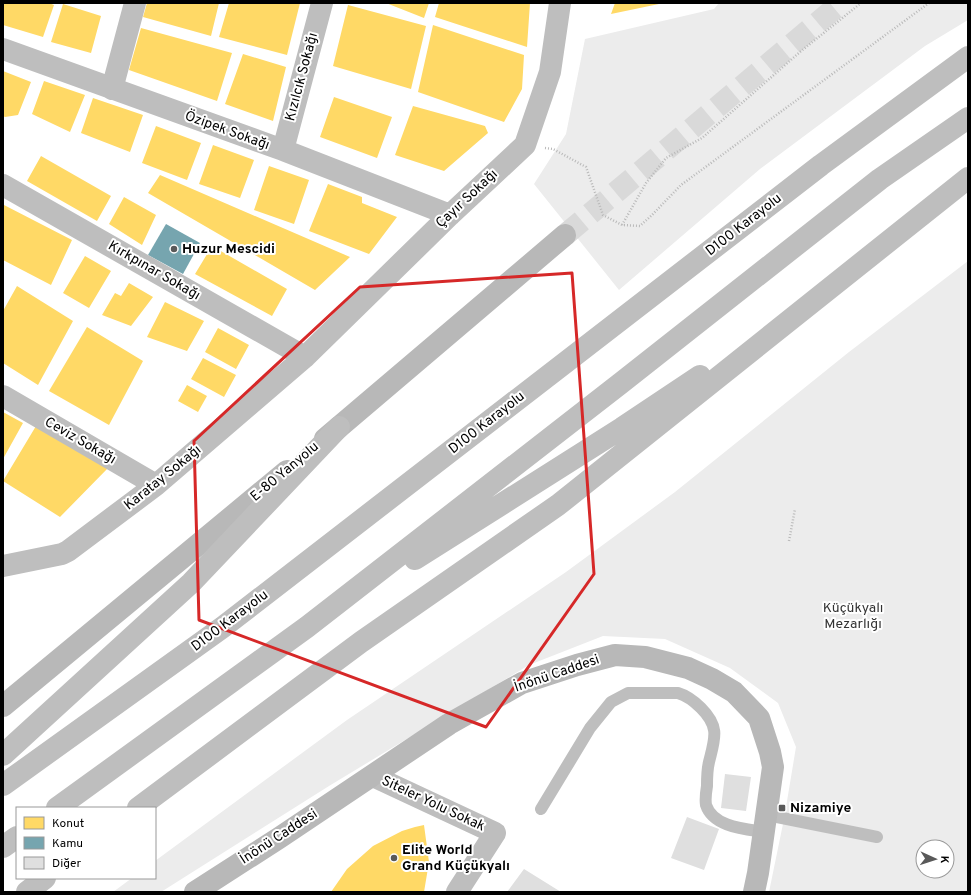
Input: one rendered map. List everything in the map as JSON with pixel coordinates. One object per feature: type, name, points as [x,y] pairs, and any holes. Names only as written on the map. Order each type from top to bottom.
[{"type":"main road","points":[[112,90],[135,3]]},
{"type":"main road","name":"Kızılcık Sokağı","points":[[282,150],[322,3]]},
{"type":"main road","name":"Çayır Sokağı","points":[[305,357],[450,215],[525,145],[550,72],[560,3]]},
{"type":"main road","name":"Özipek Sokağı","points":[[3,49],[112,90],[282,150],[450,215]]},
{"type":"main road","name":"D100 Karayolu","points":[[3,786],[223,627],[821,166],[968,57]]},
{"type":"main road","points":[[58,807],[307,627],[880,179],[968,118]]},
{"type":"main road","points":[[139,807],[361,642],[558,505],[968,178]]},
{"type":"main road","name":"Kırkpınar Sokağı","points":[[3,185],[305,357]]},
{"type":"main road","points":[[307,627],[622,428],[829,290]]},
{"type":"main road","name":"Karatay Sokağı","points":[[3,566],[62,554],[68,551],[156,486],[305,357]]},
{"type":"main road","name":"Ceviz Sokağı","points":[[3,396],[156,486]]},
{"type":"main road","points":[[3,755],[191,583],[339,427]]},
{"type":"main road","name":"Siteler Yolu Sokak","points":[[372,776],[495,833],[458,892]]},
{"type":"main road","points":[[3,847],[16,838]]},
{"type":"main road","points":[[27,892],[44,879]]},
{"type":"street","name":"E-80 Yanyolu","points":[[3,706],[339,427],[566,235]]},
{"type":"street","name":"İnönü Caddesi","points":[[195,892],[449,724],[522,683],[577,665],[615,655],[645,657],[688,668],[712,679],[734,692],[759,718],[770,752],[773,767],[766,823],[754,892]]},
{"type":"lane","points":[[541,808],[590,728],[611,702],[628,693],[678,694],[685,695],[693,700],[708,715],[715,730],[715,738],[708,765],[706,804],[710,814],[718,820],[734,827],[766,823],[877,837]]},
{"type":"path","points":[[622,225],[646,183],[666,158],[702,138],[800,52],[861,3]]},
{"type":"path","points":[[525,145],[553,149],[586,167],[603,215],[622,225],[640,226],[652,216],[681,185],[929,3]]},
{"type":"path","points":[[789,541],[795,508]]},
{"type":"highlighted area","points":[[572,273],[594,574],[486,727],[199,620],[194,441],[360,287]]},
{"type":"green space","points":[[719,3],[968,3],[968,20],[925,46],[760,169],[619,290],[534,184],[566,134],[585,39],[714,9]]},
{"type":"green space","name":"Küçükyalı Mezarlığı","points":[[968,261],[968,892],[769,892],[784,819],[796,747],[778,703],[730,668],[665,639],[603,636],[529,665],[329,786],[161,892],[113,892],[131,879],[156,879],[156,860],[347,720],[566,572],[675,492],[849,352]]},
{"type":"building: Konut","points":[[3,3],[49,3],[54,5],[43,37],[3,25]]},
{"type":"building: Konut","points":[[147,3],[219,3],[211,36],[143,17]]},
{"type":"building: Konut","points":[[229,3],[300,3],[287,55],[219,37]]},
{"type":"building: Konut","points":[[386,3],[429,3],[424,18]]},
{"type":"building: Konut","points":[[439,3],[530,3],[527,47],[435,17]]},
{"type":"building: Konut","points":[[615,3],[659,3],[659,4],[611,14]]},
{"type":"building: Konut","points":[[63,4],[101,16],[91,53],[51,42]]},
{"type":"building: Konut","points":[[348,5],[426,26],[411,89],[333,66]]},
{"type":"building: Konut","points":[[433,25],[524,55],[522,89],[504,122],[418,92]]},
{"type":"building: Konut","points":[[141,28],[232,53],[217,101],[129,70]]},
{"type":"building: Konut","points":[[243,54],[286,67],[273,121],[225,104]]},
{"type":"building: Konut","points":[[3,71],[31,82],[18,115],[3,116]]},
{"type":"building: Konut","points":[[44,81],[85,95],[70,132],[32,114]]},
{"type":"building: Konut","points":[[334,97],[392,117],[377,158],[320,137]]},
{"type":"building: Konut","points":[[93,98],[143,115],[130,152],[81,133]]},
{"type":"building: Konut","points":[[413,106],[485,126],[488,133],[444,171],[395,155]]},
{"type":"building: Konut","points":[[156,126],[201,143],[187,180],[142,163]]},
{"type":"building: Konut","points":[[213,145],[254,160],[240,198],[199,184]]},
{"type":"building: Konut","points":[[41,156],[111,196],[97,221],[27,181]]},
{"type":"building: Konut","points":[[269,166],[309,180],[294,224],[254,210]]},
{"type":"building: Konut","points":[[160,175],[350,257],[315,290],[148,193]]},
{"type":"building: Konut","points":[[328,184],[362,197],[362,203],[397,217],[369,254],[309,231]]},
{"type":"building: Konut","points":[[124,197],[156,215],[142,245],[109,224]]},
{"type":"building: Konut","points":[[4,205],[72,240],[51,285],[3,260]]},
{"type":"building: Konut","points":[[212,246],[287,289],[272,316],[195,274]]},
{"type":"building: Konut","points":[[85,256],[111,271],[89,308],[63,293]]},
{"type":"building: Konut","points":[[129,283],[153,297],[131,326],[102,315],[115,293],[121,296]]},
{"type":"building: Konut","points":[[17,286],[73,321],[38,385],[3,363],[3,311]]},
{"type":"building: Konut","points":[[165,302],[204,321],[187,351],[147,337]]},
{"type":"building: Konut","points":[[87,327],[143,361],[109,425],[49,391]]},
{"type":"building: Konut","points":[[218,328],[249,345],[236,369],[205,352]]},
{"type":"building: Konut","points":[[203,358],[236,375],[224,397],[191,379]]},
{"type":"building: Konut","points":[[187,385],[207,396],[198,412],[178,401]]},
{"type":"building: Konut","points":[[3,412],[23,423],[3,459]]},
{"type":"building: Konut","points":[[36,426],[109,467],[60,517],[3,481]]},
{"type":"building: Konut","name":"Elite World Grand Küçükyalı","points":[[424,825],[429,862],[424,892],[331,892],[347,869],[373,846],[402,831]]},
{"type":"building: Kamu","name":"Huzur Mescidi","points":[[166,224],[200,243],[183,274],[148,255]]},
{"type":"building: Diğer","points":[[725,774],[751,777],[746,811],[721,808]]},
{"type":"building: Diğer","points":[[687,817],[719,829],[704,870],[671,858]]},
{"type":"building: Diğer","points":[[524,869],[561,892],[507,892]]},
{"type":"tunnel","points":[[565,235],[841,3]]},
{"type":"place","name":"Huzur Mescidi","points":[[174,249]]},
{"type":"place","name":"Nizamiye","points":[[782,808]]},
{"type":"place","name":"Elite World Grand Küçükyalı","points":[[394,858]]}]
